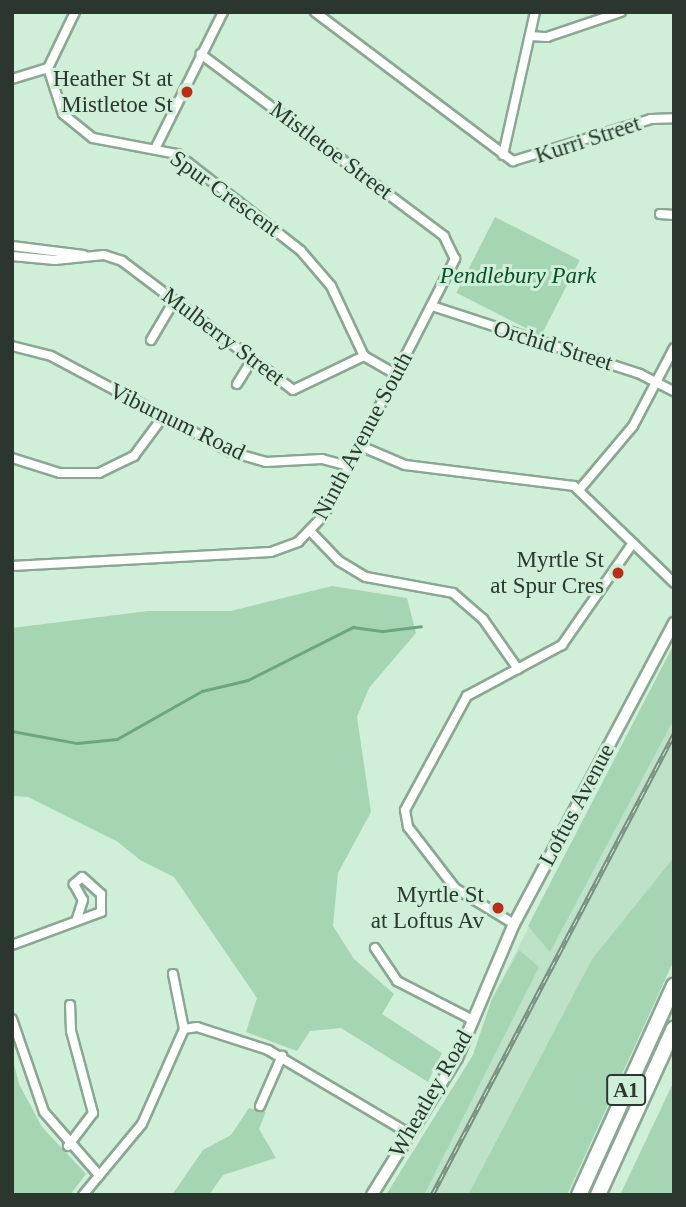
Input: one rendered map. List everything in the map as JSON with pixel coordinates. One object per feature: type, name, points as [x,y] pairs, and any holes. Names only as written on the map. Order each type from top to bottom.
[{"type":"highway","name":"A1","points":[[579,1195],[674,986]]},
{"type":"highway","name":"A1","points":[[598,1195],[674,1028]]},
{"type":"street","points":[[12,79],[48,68],[75,12]]},
{"type":"street","points":[[156,147],[223,12]]},
{"type":"street","points":[[315,12],[503,155],[536,12]]},
{"type":"street","points":[[531,36],[547,37],[621,12]]},
{"type":"street","name":"Mistletoe Street","points":[[201,54],[444,236],[455,254]]},
{"type":"street","name":"Spur Crescent","points":[[48,68],[59,109],[87,135],[156,147],[177,154],[314,263],[364,356]]},
{"type":"street","name":"Kurri Street","points":[[503,155],[521,162],[651,120],[674,118]]},
{"type":"street","points":[[660,214],[674,215]]},
{"type":"street","name":"Mulberry Street","points":[[12,246],[121,261],[293,390],[364,356]]},
{"type":"street","name":"Ninth Avenue South","points":[[12,566],[271,552],[311,533],[432,306],[455,254]]},
{"type":"street","name":"Mulberry Street","points":[[12,256],[55,260],[83,255]]},
{"type":"street","points":[[151,340],[174,301]]},
{"type":"street","name":"Orchid Street","points":[[432,306],[656,382],[674,391]]},
{"type":"street","name":"Viburnum Road","points":[[12,346],[51,356],[163,417],[250,458],[323,460],[349,466]]},
{"type":"street","points":[[580,489],[626,435],[674,348]]},
{"type":"street","points":[[364,356],[395,374]]},
{"type":"street","points":[[237,384],[252,360]]},
{"type":"street","points":[[12,458],[60,473],[99,473],[134,456],[163,417]]},
{"type":"street","points":[[358,445],[405,465],[555,480],[580,489],[674,583]]},
{"type":"street","points":[[311,533],[339,561],[366,577],[453,593],[483,619],[518,669]]},
{"type":"street","points":[[514,924],[462,896],[404,817],[463,702],[569,638],[633,543]]},
{"type":"street","name":"Loftus Avenue","points":[[485,989],[514,924],[674,623]]},
{"type":"street","points":[[12,945],[76,920],[104,909],[101,894],[82,877],[74,884],[83,900],[76,920]]},
{"type":"street","points":[[375,948],[397,981],[473,1020]]},
{"type":"street","points":[[83,1195],[142,1124],[184,1029],[173,974]]},
{"type":"street","name":"Wheatley Road","points":[[372,1195],[410,1134],[473,1020],[485,989]]},
{"type":"street","points":[[68,1146],[93,1113],[71,1031],[70,1005]]},
{"type":"street","points":[[12,1018],[37,1098],[68,1146],[99,1175]]},
{"type":"street","points":[[184,1029],[197,1027],[282,1056],[410,1134]]},
{"type":"street","points":[[260,1106],[282,1056]]},
{"type":"shaded area","points":[[674,644],[674,857],[592,959],[468,1195],[386,1195],[473,1055],[492,999]]},
{"type":"green space","name":"Pendlebury Park","points":[[495,217],[580,260],[541,336],[456,293]]},
{"type":"green space","points":[[332,586],[407,598],[416,633],[369,688],[357,717],[371,812],[338,873],[333,926],[354,959],[394,994],[382,1014],[442,1053],[428,1082],[341,1028],[310,1031],[297,1051],[246,1032],[257,998],[174,877],[140,860],[118,842],[28,797],[12,796],[12,628],[148,611],[231,611]]},
{"type":"green space","points":[[674,644],[674,719],[550,952],[528,926]]},
{"type":"green space","points":[[674,857],[674,960],[567,1195],[468,1195],[592,959]]},
{"type":"green space","points":[[519,950],[539,967],[424,1195],[386,1195],[473,1055],[492,999]]},
{"type":"green space","points":[[12,1056],[19,1084],[42,1127],[86,1174],[70,1195],[12,1195]]},
{"type":"green space","points":[[674,1081],[674,1195],[620,1195]]},
{"type":"green space","points":[[249,1108],[266,1112],[259,1129],[276,1158],[223,1175],[209,1195],[172,1195],[203,1150],[231,1135]]},
{"type":"waterway","points":[[12,731],[77,743],[117,739],[202,691],[248,680],[353,627],[383,631],[421,626]]},
{"type":"railway","points":[[432,1195],[674,734]]},
{"type":"place","name":"Heather St at Mistletoe St","points":[[187,92]]},
{"type":"place","name":"Myrtle St at Spur Cres","points":[[618,573]]},
{"type":"place","name":"Myrtle St at Loftus Av","points":[[498,908]]}]
